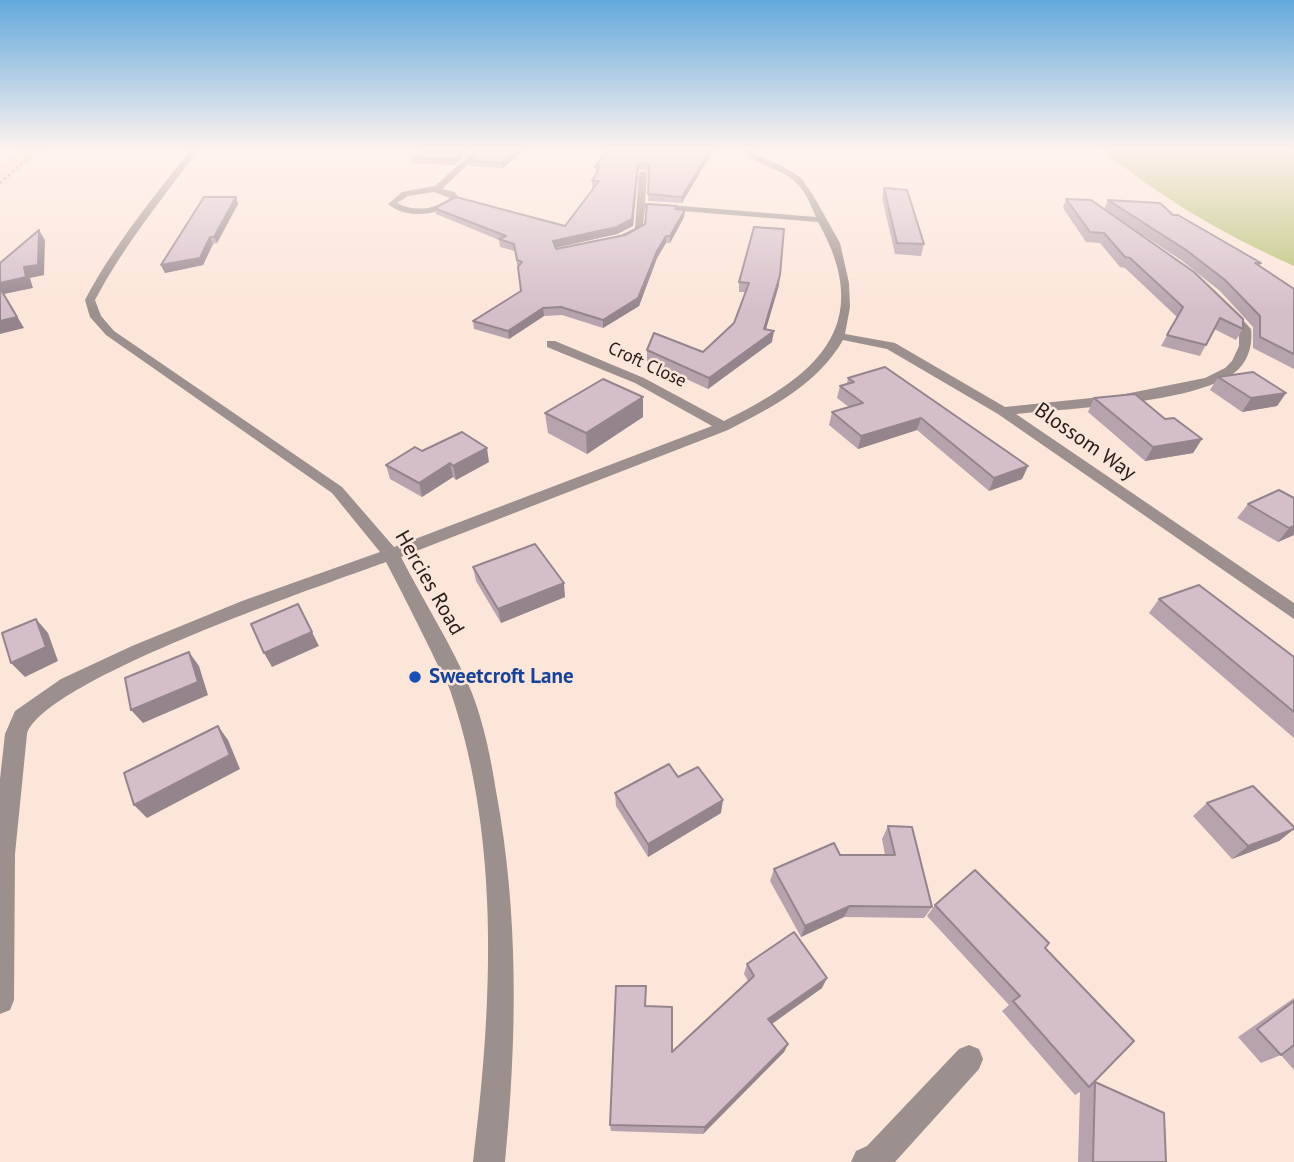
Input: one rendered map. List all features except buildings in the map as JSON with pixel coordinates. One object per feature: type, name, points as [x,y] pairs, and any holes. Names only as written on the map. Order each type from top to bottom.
[{"type":"street","name":"Hercies Road","points":[[155,203],[102,275],[90,300],[96,317],[110,333],[337,490],[391,555],[462,694],[480,761],[493,837],[502,944],[498,1080],[489,1162]]},
{"type":"street","points":[[393,203],[404,210],[420,211],[439,209],[449,203]]},
{"type":"street","points":[[0,1000],[3,855],[16,734],[22,717],[68,685],[139,651],[344,569],[391,555],[723,427],[763,407],[811,373],[837,342],[843,318],[844,286],[837,248],[815,203]]},
{"type":"street","points":[[609,241],[639,229],[639,205],[822,220]]},
{"type":"street","points":[[1003,411],[1177,391],[1208,382],[1231,370],[1244,349],[1247,337],[1245,328],[1221,303]]},
{"type":"street","name":"Blossom Way","points":[[838,335],[891,346],[1003,411],[1294,612]]},
{"type":"street","name":"Croft Close","points":[[551,344],[599,362],[678,398],[723,427]]},
{"type":"street","points":[[867,1162],[878,1157],[969,1059]]},
{"type":"green space","points":[[1177,203],[1294,203],[1294,266],[1243,242]]},
{"type":"place","name":"Sweetcroft Lane","points":[[415,677]]}]
